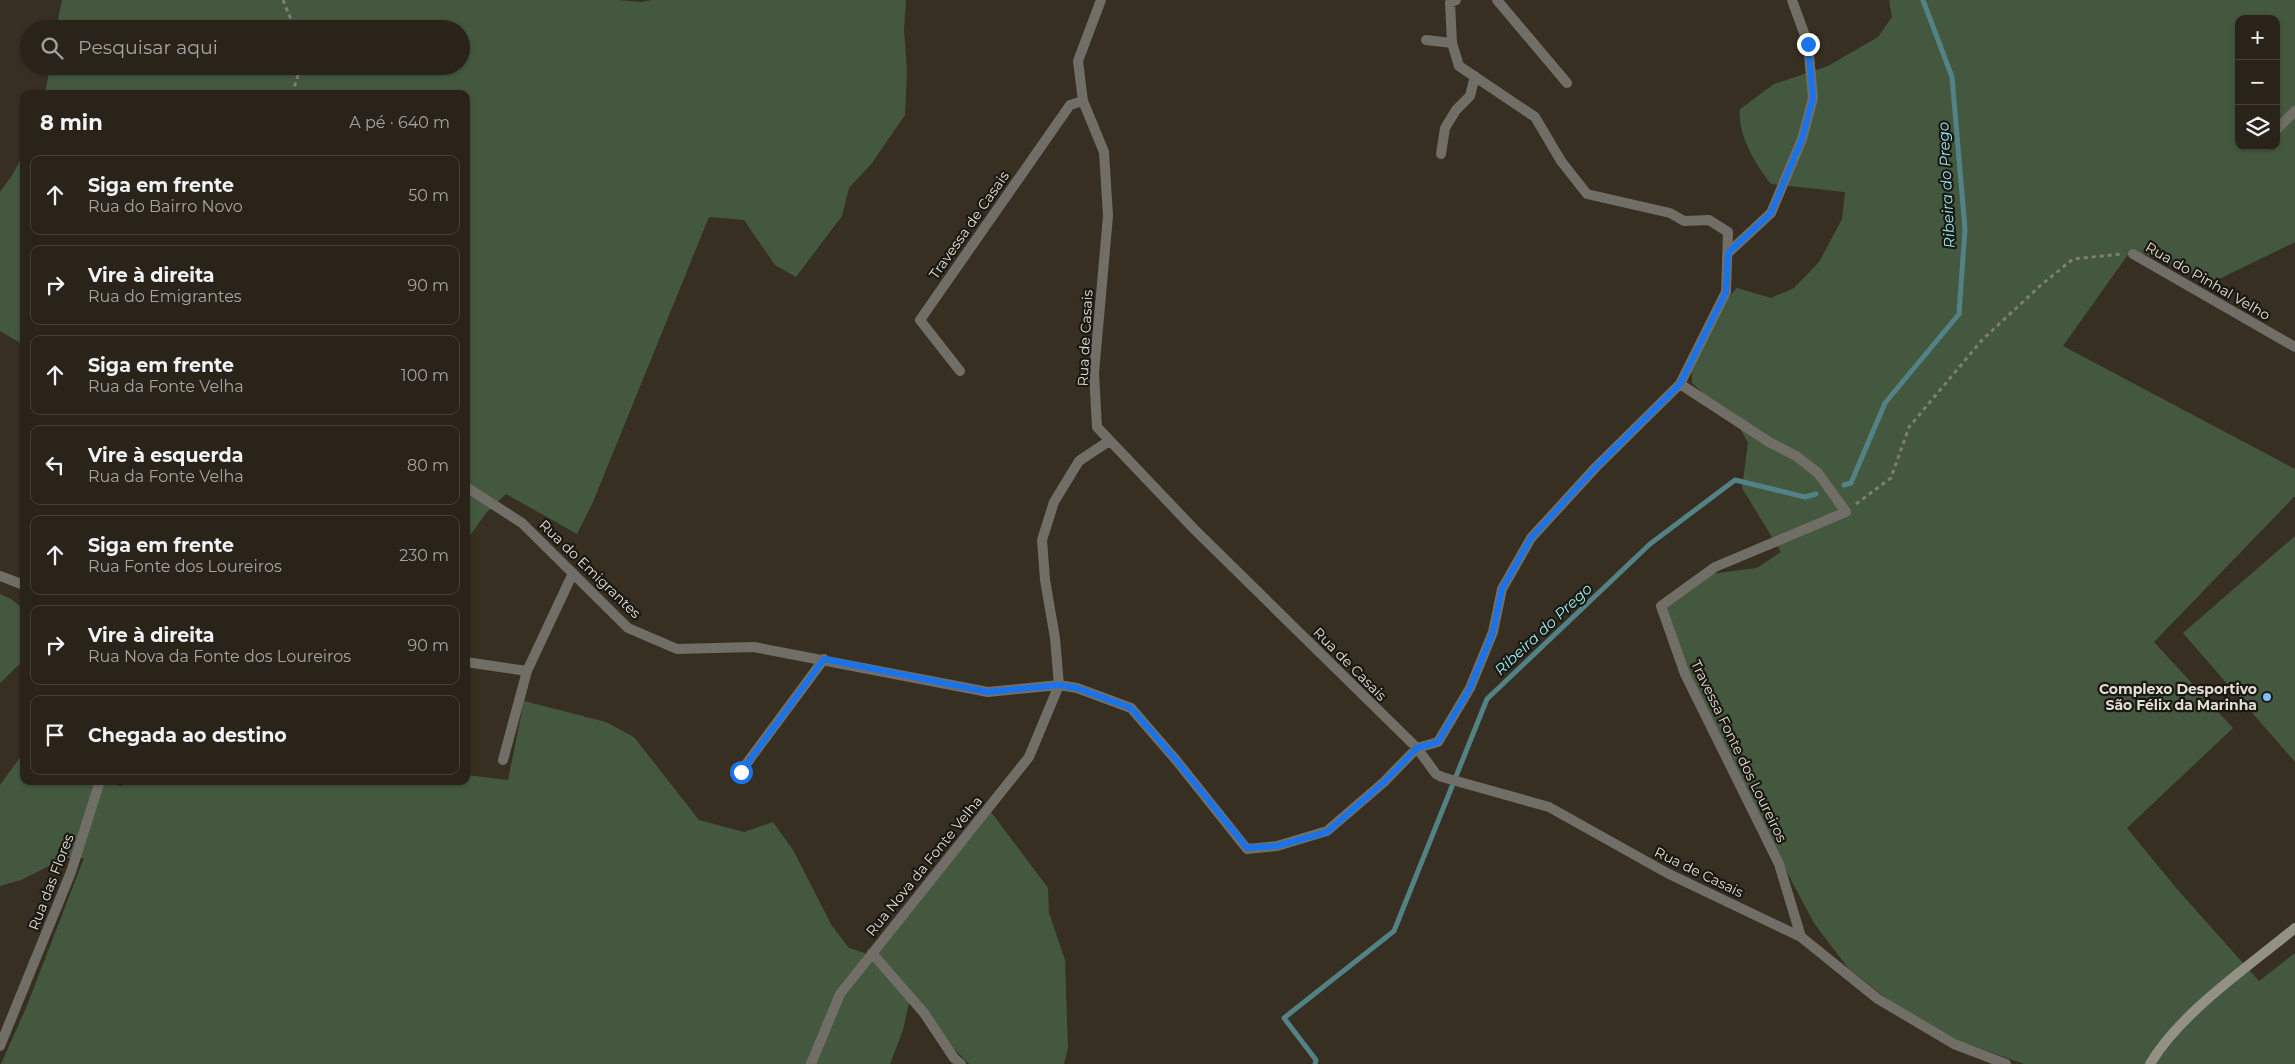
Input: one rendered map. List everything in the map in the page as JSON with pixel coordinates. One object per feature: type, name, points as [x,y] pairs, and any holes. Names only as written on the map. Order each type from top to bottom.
[{"type":"main road","points":[[2150,1064],[2160,1047],[2198,1008],[2295,928]]},
{"type":"street","name":"Rua de Casais","points":[[1101,0],[1078,61],[1083,101],[1104,152],[1108,216],[1094,373],[1097,428],[1201,536],[1417,748],[1436,774],[1549,807],[1667,873],[1801,937],[1878,999],[1954,1044],[2006,1064]]},
{"type":"street","points":[[1417,748],[1438,742],[1470,688],[1493,632],[1502,589],[1531,538],[1596,467],[1680,384],[1726,292],[1728,232],[1710,220],[1684,221],[1670,213],[1587,194],[1561,161],[1535,117],[1460,66],[1452,43],[1450,4],[1456,0]]},
{"type":"street","points":[[1497,0],[1567,83]]},
{"type":"street","points":[[1728,253],[1771,213],[1802,139],[1813,98],[1808,44],[1792,0]]},
{"type":"street","points":[[1426,40],[1452,43]]},
{"type":"street","points":[[1441,154],[1445,128],[1456,110],[1470,96],[1475,76]]},
{"type":"street","name":"Travessa de Casais","points":[[960,371],[920,320],[1070,105],[1083,101]]},
{"type":"street","points":[[2280,126],[2295,111]]},
{"type":"street","name":"Rua do Pinhal Velho","points":[[2133,254],[2295,347]]},
{"type":"street","points":[[1680,384],[1769,442],[1796,456],[1818,473],[1846,512]]},
{"type":"street","points":[[1059,685],[1055,638],[1045,580],[1042,540],[1054,502],[1078,462],[1109,441]]},
{"type":"street","name":"Rua do Emigrantes","points":[[470,490],[522,522],[628,628],[677,649],[754,647],[988,692],[1059,685],[1077,688],[1131,708],[1247,848],[1277,846],[1327,832],[1384,782],[1417,748]]},
{"type":"street","name":"Travessa Fonte dos Loureiros","points":[[1801,937],[1779,864],[1685,674],[1661,606],[1715,567],[1846,512]]},
{"type":"street","points":[[503,760],[527,671],[573,573]]},
{"type":"street","points":[[0,576],[20,584]]},
{"type":"street","points":[[741,772],[824,659]]},
{"type":"street","points":[[470,663],[527,671]]},
{"type":"street","name":"Rua Nova da Fonte Velha","points":[[811,1064],[840,994],[1029,757],[1059,685]]},
{"type":"street","name":"Rua das Flores","points":[[0,1046],[71,872],[99,785]]},
{"type":"street","points":[[872,953],[924,1012],[954,1058],[961,1064]]},
{"type":"path","points":[[283,0],[291,20]]},
{"type":"path","points":[[293,90],[298,75]]},
{"type":"path","points":[[1846,512],[1892,478],[1909,427],[1982,340],[2041,285],[2074,259],[2133,254]]},
{"type":"green space","points":[[62,0],[618,0],[641,2],[652,0],[906,0],[904,30],[907,71],[905,115],[872,163],[849,188],[842,216],[796,277],[775,265],[744,220],[709,217],[593,502],[577,534],[506,494],[486,513],[470,535],[470,90],[46,90],[48,75],[470,75],[470,20],[58,20]]},
{"type":"green space","points":[[1889,0],[2295,0],[2295,242],[2213,282],[2132,249],[2063,346],[2295,469],[2295,496],[2154,642],[2233,728],[2127,828],[2177,889],[2259,981],[2295,953],[2295,1064],[2024,1064],[1925,1029],[1848,968],[1814,923],[1656,606],[1710,574],[1757,568],[1781,552],[1742,488],[1748,443],[1740,428],[1692,383],[1691,362],[1724,302],[1737,288],[1771,298],[1794,288],[1819,262],[1842,219],[1845,192],[1771,184],[1759,168],[1749,149],[1741,129],[1740,109],[1774,84],[1828,66],[1878,37],[1892,17]]},
{"type":"green space","points":[[20,161],[20,343],[0,331],[0,192]]},
{"type":"green space","name":"Complexo Desportivo São Félix da Marinha","points":[[2295,536],[2295,762],[2183,633]]},
{"type":"green space","points":[[0,594],[20,606],[20,664],[0,683]]},
{"type":"green space","points":[[524,701],[606,722],[634,737],[699,820],[744,832],[773,822],[793,850],[832,926],[849,948],[871,955],[991,812],[1048,888],[1049,913],[1065,960],[1068,1048],[1064,1064],[969,1064],[909,1003],[903,1030],[890,1064],[1,1064],[26,1008],[84,858],[65,858],[21,880],[0,886],[0,785],[20,758],[20,785],[470,785],[470,775],[508,780]]},
{"type":"waterway","name":"Ribeira do Prego","points":[[1844,485],[1851,483],[1885,403],[1959,314],[1965,229],[1952,77],[1923,0]]},
{"type":"waterway","name":"Ribeira do Prego","points":[[1315,1064],[1316,1060],[1284,1018],[1394,931],[1487,699],[1650,544],[1735,480],[1805,497],[1816,494]]},
{"type":"place","name":"Complexo Desportivo São Félix da Marinha","points":[[2267,697]]},
{"type":"route","points":[[741,772],[824,659],[988,692],[1059,685],[1077,688],[1131,708],[1247,848],[1277,846],[1327,832],[1384,782],[1417,748],[1438,742],[1470,688],[1493,632],[1502,589],[1531,538],[1596,467],[1680,384],[1726,292],[1728,253],[1771,213],[1802,139],[1813,98],[1808,44]]}]
